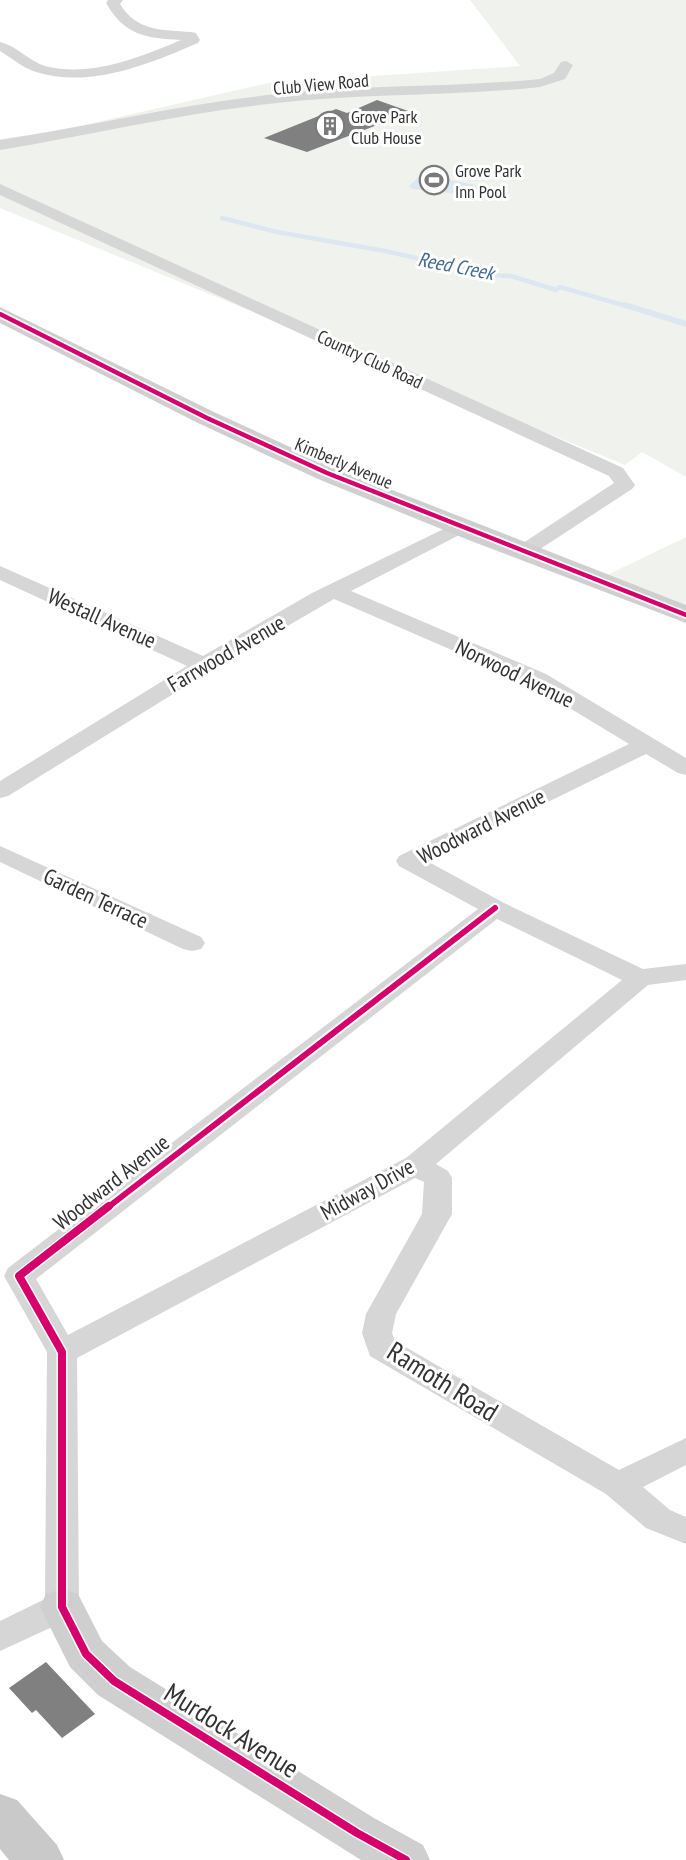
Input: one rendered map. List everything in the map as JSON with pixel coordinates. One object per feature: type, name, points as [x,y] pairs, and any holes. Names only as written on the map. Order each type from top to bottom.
[{"type":"main road","points":[[0,1815],[40,1860]]},
{"type":"street","points":[[0,46],[40,68],[64,72],[90,72],[127,64],[193,40],[191,36],[149,34],[134,28],[120,17],[114,3],[116,0]]},
{"type":"street","name":"Club View Road","points":[[0,145],[74,134],[169,114],[270,99],[548,81],[559,78],[565,71],[566,65]]},
{"type":"street","name":"Country Club Road","points":[[0,189],[616,472],[625,485],[524,550]]},
{"type":"street","name":"Kimberly Avenue","points":[[0,314],[277,451],[460,528],[524,550],[686,615]]},
{"type":"street","name":"Farrwood Avenue","points":[[0,791],[204,665],[320,598],[460,528]]},
{"type":"street","name":"Westall Avenue","points":[[0,572],[204,665]]},
{"type":"street","name":"Norwood Avenue","points":[[336,592],[538,679],[686,768]]},
{"type":"street","name":"Woodward Avenue","points":[[62,1607],[62,1352],[19,1276],[495,908],[408,861],[647,744]]},
{"type":"street","name":"Garden Terrace","points":[[0,853],[192,943]]},
{"type":"street","points":[[495,908],[640,978],[686,972]]},
{"type":"street","name":"Midway Drive","points":[[62,1352],[416,1165],[640,978]]},
{"type":"street","name":"Ramoth Road","points":[[416,1165],[438,1178],[437,1214],[381,1314],[378,1332],[381,1348],[618,1485]]},
{"type":"street","points":[[686,1450],[618,1485],[658,1519],[686,1531]]},
{"type":"street","points":[[0,1637],[62,1607]]},
{"type":"street","name":"Murdock Avenue","points":[[62,1607],[86,1654],[114,1681],[357,1833],[406,1860]]},
{"type":"shaded area","points":[[470,0],[686,0],[686,477],[642,452],[625,465],[0,208],[0,139],[62,130],[268,83],[520,66]]},
{"type":"shaded area","name":"Grove Park Inn Pool","points":[[422,174],[485,187],[477,196],[412,189],[409,186]]},
{"type":"shaded area","points":[[686,537],[686,609],[603,577]]},
{"type":"building","name":"Grove Park Club House","points":[[377,100],[411,112],[307,152],[264,138],[336,109],[347,113]]},
{"type":"building","points":[[46,1662],[95,1714],[62,1738],[36,1710],[32,1713],[9,1688]]},
{"type":"waterway","name":"Reed Creek","points":[[222,218],[277,232],[385,251],[491,275],[511,276],[556,290],[560,287],[630,307]]},
{"type":"waterway","name":"Reed Creek","points":[[625,305],[686,324]]},
{"type":"cycle path","points":[[0,314],[207,418],[327,473],[686,615]]},
{"type":"cycle path","points":[[406,1860],[357,1833],[114,1681],[86,1654],[62,1607],[62,1352],[19,1276],[495,908]]},
{"type":"place","name":"Grove Park Club House","points":[[330,126]]},
{"type":"place","name":"Grove Park Inn Pool","points":[[434,180]]}]
